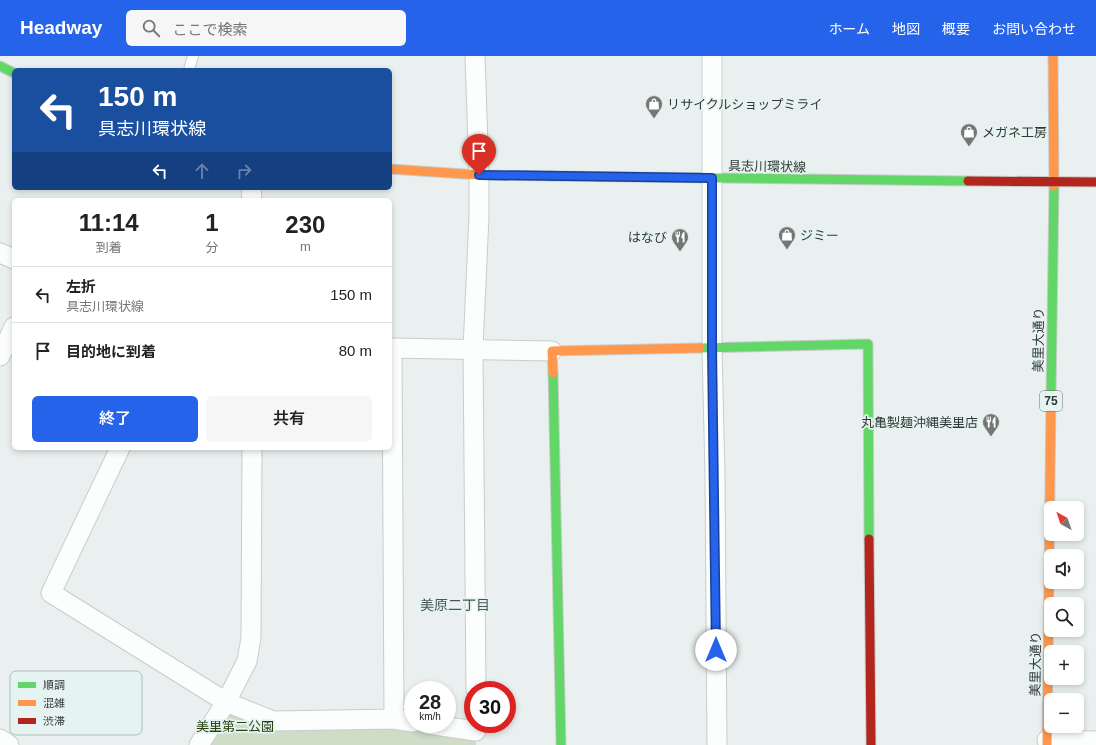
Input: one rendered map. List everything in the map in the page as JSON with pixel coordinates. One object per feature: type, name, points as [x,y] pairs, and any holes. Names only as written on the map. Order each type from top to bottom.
[{"type":"main road","name":"美里大通り","points":[[1047,743],[1054,181],[1053,56]]},
{"type":"main road","points":[[0,66],[12,72]]},
{"type":"main road","name":"具志川環状線","points":[[392,169],[479,175],[1096,182]]},
{"type":"main road","points":[[561,745],[552,351],[868,344],[871,745]]},
{"type":"street","points":[[476,56],[479,216],[473,349],[476,681]]},
{"type":"street","points":[[712,56],[712,348],[715,484],[717,745]]},
{"type":"street","points":[[0,253],[12,258]]},
{"type":"street","points":[[0,356],[12,331]]},
{"type":"street","points":[[392,348],[552,351]]},
{"type":"street","points":[[119,450],[51,593],[226,702],[273,721],[394,719],[404,721]]},
{"type":"street","points":[[199,745],[226,702],[247,661],[251,638],[252,450]]},
{"type":"street","points":[[392,450],[394,719]]},
{"type":"street","points":[[456,730],[476,734]]},
{"type":"street","points":[[0,739],[9,745]]},
{"type":"street","points":[[1047,743],[1096,741]]},
{"type":"lane","points":[[191,68],[194,56]]},
{"type":"green space","name":"美里第二公園","points":[[226,702],[273,721],[394,719],[404,720],[404,733],[456,733],[456,728],[464,729],[464,733],[476,733],[476,745],[199,745]]},
{"type":"traffic: fast","points":[[0,66],[12,72]]},
{"type":"traffic: fast","points":[[551,176],[968,181]]},
{"type":"traffic: fast","points":[[1051,396],[1054,186]]},
{"type":"traffic: fast","points":[[700,348],[868,344],[869,539]]},
{"type":"traffic: fast","points":[[553,373],[561,745]]},
{"type":"traffic: slow","points":[[1053,56],[1054,186]]},
{"type":"traffic: slow","points":[[392,169],[479,175],[551,176]]},
{"type":"traffic: slow","points":[[553,373],[552,351],[700,348]]},
{"type":"traffic: slow","points":[[1047,745],[1051,396]]},
{"type":"traffic: jam","points":[[968,181],[1096,182]]},
{"type":"traffic: jam","points":[[869,539],[871,745]]},
{"type":"place","name":"リサイクルショップミライ","points":[[654,119]]},
{"type":"place","name":"メガネ工房","points":[[969,147]]},
{"type":"place","name":"ジミー","points":[[787,250]]},
{"type":"place","name":"はなび","points":[[680,252]]},
{"type":"place","name":"丸亀製麺沖縄美里店","points":[[991,437]]},
{"type":"district","name":"美原二丁目","points":[[455,605]]},
{"type":"route","points":[[479,175],[712,178],[712,348],[715,476],[716,650]]}]
